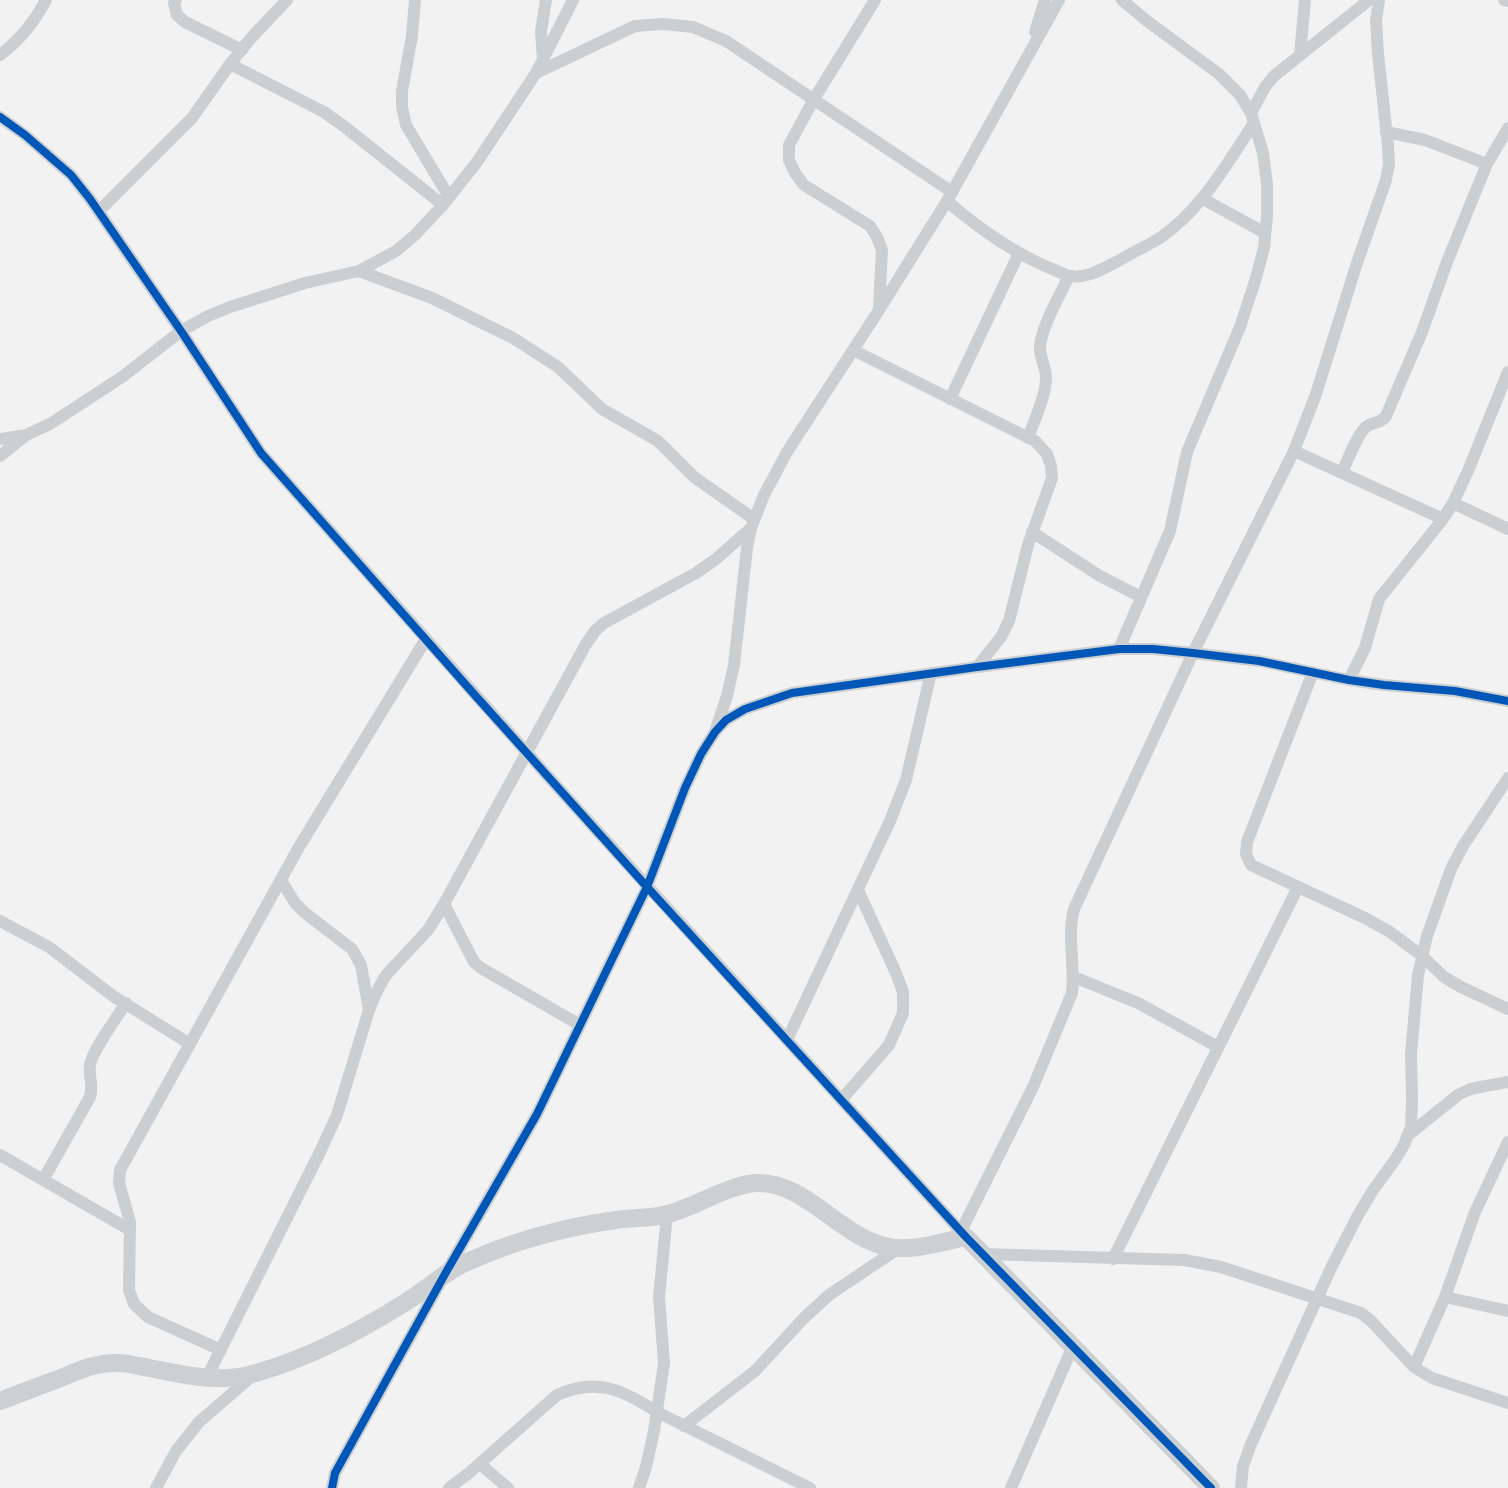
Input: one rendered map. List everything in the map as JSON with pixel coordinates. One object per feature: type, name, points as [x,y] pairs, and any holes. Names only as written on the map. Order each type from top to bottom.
[{"type":"street","points":[[0,55],[17,42],[36,18],[46,0]]},
{"type":"street","points":[[176,0],[174,3],[177,14],[186,22],[242,50]]},
{"type":"street","points":[[98,211],[192,118],[230,64],[287,0]]},
{"type":"street","points":[[415,0],[412,36],[402,91],[402,107],[406,125],[446,201]]},
{"type":"street","points":[[543,60],[541,31],[546,0]]},
{"type":"street","points":[[0,456],[26,435],[50,424],[122,376],[181,331],[208,316],[304,283],[359,271],[396,251],[415,235],[446,201],[477,162],[536,73],[573,0]]},
{"type":"street","points":[[874,0],[789,145],[789,160],[804,185],[870,226],[877,237],[882,250],[879,310]]},
{"type":"street","points":[[1030,51],[1044,0]]},
{"type":"street","points":[[715,732],[727,696],[734,665],[747,548],[753,524],[764,495],[787,452],[879,310],[949,196],[1059,0]]},
{"type":"street","points":[[1118,649],[1170,531],[1187,452],[1240,327],[1256,278],[1264,248],[1267,184],[1262,152],[1252,118],[1240,95],[1219,74],[1146,21],[1122,0]]},
{"type":"street","points":[[1300,55],[1305,0]]},
{"type":"street","points":[[536,73],[635,26],[663,24],[693,27],[726,41],[814,100],[949,196],[964,216],[1019,253],[1069,276],[1092,274],[1159,238],[1176,226],[1203,199],[1252,118],[1265,87],[1274,76],[1369,0]]},
{"type":"street","points":[[0,1401],[94,1365],[120,1363],[206,1378],[233,1378],[254,1374],[284,1364],[354,1333],[408,1301],[445,1274],[464,1263],[510,1244],[559,1231],[615,1220],[667,1215],[744,1185],[758,1183],[777,1186],[796,1193],[841,1225],[866,1239],[884,1246],[899,1248],[922,1246],[964,1234],[1033,1087],[1072,993],[1074,977],[1071,921],[1074,909],[1193,653],[1294,451],[1316,394],[1356,266],[1386,180],[1389,164],[1378,54],[1376,21],[1379,0]]},
{"type":"street","points":[[1504,0],[1508,1]]},
{"type":"street","points":[[230,64],[324,112],[446,201]]},
{"type":"street","points":[[0,117],[25,135],[71,175],[181,331],[261,453],[647,887],[964,1234],[1211,1488]]},
{"type":"street","points":[[1342,473],[1362,430],[1368,425],[1381,421],[1386,416],[1422,332],[1451,253],[1488,164],[1508,128]]},
{"type":"street","points":[[1386,132],[1425,140],[1488,164]]},
{"type":"street","points":[[1203,199],[1265,233]]},
{"type":"street","points":[[950,399],[1019,253]]},
{"type":"street","points":[[359,271],[432,298],[513,338],[551,362],[602,409],[658,441],[694,477],[753,524]]},
{"type":"street","points":[[1028,438],[1046,387],[1046,376],[1040,354],[1040,342],[1069,276]]},
{"type":"street","points":[[852,350],[1035,441],[1047,454],[1052,478],[1032,532],[1009,621],[1000,637],[977,667]]},
{"type":"street","points":[[1349,680],[1365,648],[1379,599],[1453,504],[1508,372]]},
{"type":"street","points":[[0,439],[26,435]]},
{"type":"street","points":[[1294,451],[1443,519]]},
{"type":"street","points":[[1453,504],[1508,529]]},
{"type":"street","points":[[206,1378],[337,1115],[368,1010],[377,990],[386,975],[428,930],[444,904],[586,644],[604,623],[696,573],[716,559],[753,524]]},
{"type":"street","points":[[1032,532],[1100,576],[1141,597]]},
{"type":"street","points":[[221,1350],[148,1317],[134,1304],[129,1290],[130,1230],[128,1213],[119,1183],[120,1170],[299,847],[426,639]]},
{"type":"street","points":[[332,1488],[335,1473],[445,1274],[537,1114],[647,887],[685,788],[701,754],[715,732],[726,720],[745,709],[792,693],[1118,649],[1153,649],[1259,661],[1349,680],[1454,691],[1508,701]]},
{"type":"street","points":[[1313,672],[1247,842],[1246,854],[1251,865],[1365,918],[1390,932],[1421,955],[1444,977],[1508,1009]]},
{"type":"street","points":[[786,1040],[890,821],[906,780],[931,673]]},
{"type":"street","points":[[1241,1488],[1244,1466],[1251,1444],[1317,1300],[1357,1217],[1373,1190],[1395,1160],[1411,1127],[1411,1054],[1421,955],[1451,869],[1463,846],[1508,778]]},
{"type":"street","points":[[281,880],[295,903],[305,913],[352,949],[361,965],[368,1010]]},
{"type":"street","points":[[1113,1259],[1298,886]]},
{"type":"street","points":[[842,1100],[889,1045],[903,1013],[902,992],[896,974],[858,890]]},
{"type":"street","points":[[444,904],[474,962],[481,968],[580,1025]]},
{"type":"street","points":[[0,921],[49,947],[89,979],[190,1044]]},
{"type":"street","points":[[1074,977],[1138,1003],[1218,1047]]},
{"type":"street","points":[[43,1180],[90,1096],[93,1086],[90,1064],[94,1054],[126,1003]]},
{"type":"street","points":[[1407,1136],[1458,1095],[1470,1089],[1508,1082]]},
{"type":"street","points":[[1414,1367],[1445,1297],[1474,1212],[1508,1142]]},
{"type":"street","points":[[0,1155],[130,1230]]},
{"type":"street","points":[[639,1488],[646,1467],[664,1364],[659,1297],[667,1215]]},
{"type":"street","points":[[684,1426],[755,1371],[804,1318],[829,1296],[899,1248]]},
{"type":"street","points":[[983,1254],[1184,1260],[1221,1267],[1361,1313],[1371,1321],[1414,1367],[1432,1378],[1508,1403]]},
{"type":"street","points":[[1445,1297],[1508,1311]]},
{"type":"street","points":[[1011,1488],[1073,1346]]},
{"type":"street","points":[[156,1488],[176,1451],[199,1422],[254,1374]]},
{"type":"street","points":[[449,1488],[480,1464],[557,1396],[573,1388],[590,1386],[619,1391],[684,1426],[810,1488]]},
{"type":"street","points":[[480,1464],[508,1488]]},
{"type":"street","points":[[464,1488],[469,1473]]},
{"type":"cycle path","points":[[0,117],[25,135],[71,175],[90,199],[181,331],[261,453],[647,887],[966,1237],[1211,1488]]},
{"type":"cycle path","points":[[332,1488],[335,1473],[445,1274],[537,1114],[647,887],[685,788],[701,754],[715,732],[726,720],[745,709],[792,693],[1119,649],[1153,649],[1259,661],[1349,680],[1455,691],[1508,701]]}]
